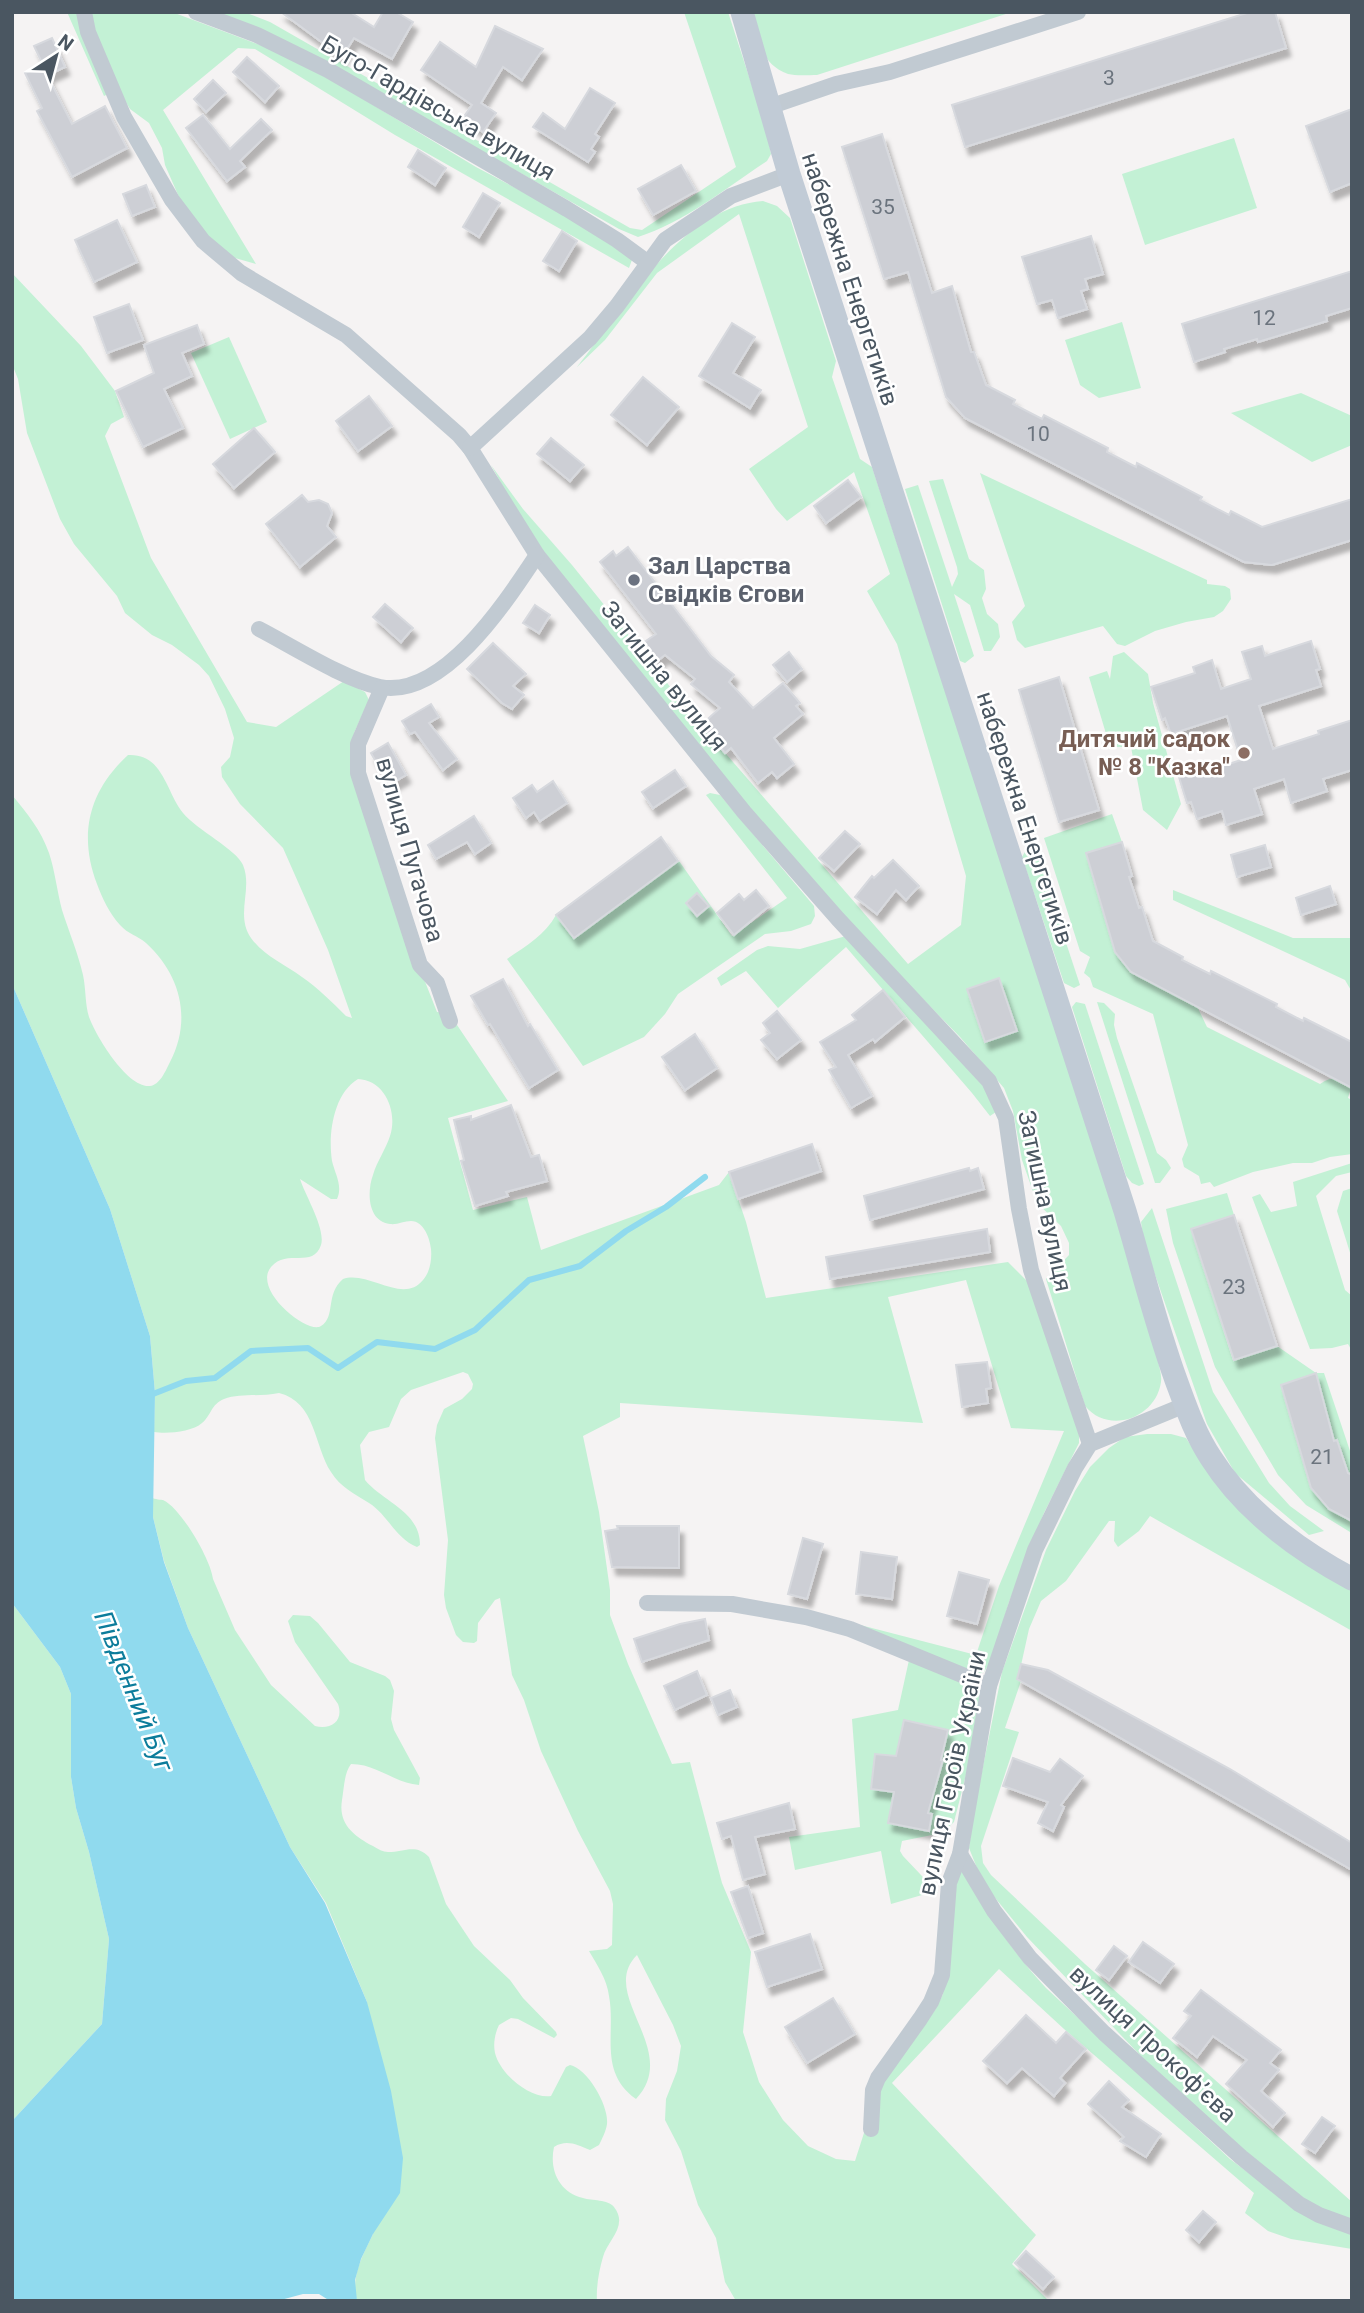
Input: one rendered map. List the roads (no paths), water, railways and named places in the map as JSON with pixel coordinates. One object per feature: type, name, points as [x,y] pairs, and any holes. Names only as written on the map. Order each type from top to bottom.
[{"type":"street","name":"Затишна вулиця","points":[[84,12],[84,21],[124,117],[172,200],[203,242],[242,273],[346,335],[446,422],[470,448],[537,555],[744,812],[838,919],[989,1081],[1006,1118],[1031,1270],[1090,1444]]},
{"type":"street","name":"Буго-Гардівська вулиця","points":[[196,12],[257,35],[328,70],[567,209],[648,261]]},
{"type":"street","name":"набережна Енергетиків","points":[[742,12],[789,174],[1125,1211],[1164,1345],[1185,1405],[1212,1460],[1243,1498],[1287,1536],[1352,1579]]},
{"type":"street","points":[[769,107],[836,85],[890,72],[1077,12]]},
{"type":"street","points":[[470,448],[590,338],[665,240],[741,192],[789,174]]},
{"type":"street","points":[[259,629],[359,680],[382,688],[411,685],[430,678],[448,664],[502,608],[537,555]]},
{"type":"street","name":"вулиця Пугачова","points":[[382,688],[358,744],[358,773],[420,965],[437,983],[450,1021]]},
{"type":"street","points":[[1090,1444],[1185,1405]]},
{"type":"street","name":"вулиця Героїв України","points":[[871,2129],[872,2101],[878,2078],[920,2019],[938,1987],[945,1956],[948,1883],[960,1854],[989,1686],[1035,1550],[1075,1468],[1090,1444]]},
{"type":"street","points":[[647,1603],[732,1604],[806,1617],[850,1629],[989,1686]]},
{"type":"street","name":"вулиця Прокофʼєва","points":[[960,1854],[994,1911],[1030,1958],[1104,2033],[1241,2157],[1289,2196],[1319,2215],[1352,2227]]},
{"type":"water","name":"Південний Буг","points":[[12,984],[110,1209],[150,1336],[155,1393],[153,1517],[164,1562],[188,1628],[290,1847],[325,1903],[367,2002],[391,2091],[403,2158],[400,2193],[373,2234],[361,2259],[355,2280],[357,2301],[330,2301],[319,2294],[303,2294],[277,2301],[12,2301],[12,2121],[102,2024],[109,1939],[76,1808],[71,1777],[71,1694],[60,1667],[12,1603]]},
{"type":"waterway","points":[[148,1396],[186,1381],[215,1378],[251,1351],[308,1348],[338,1368],[377,1342],[435,1349],[475,1330],[529,1280],[580,1266],[705,1177]]},
{"type":"place","name":"Зал Царства Свідків Єгови","points":[[634,580]]},
{"type":"place","name":"Дитячий садок № 8 \"Казка\"","points":[[1244,753]]}]
